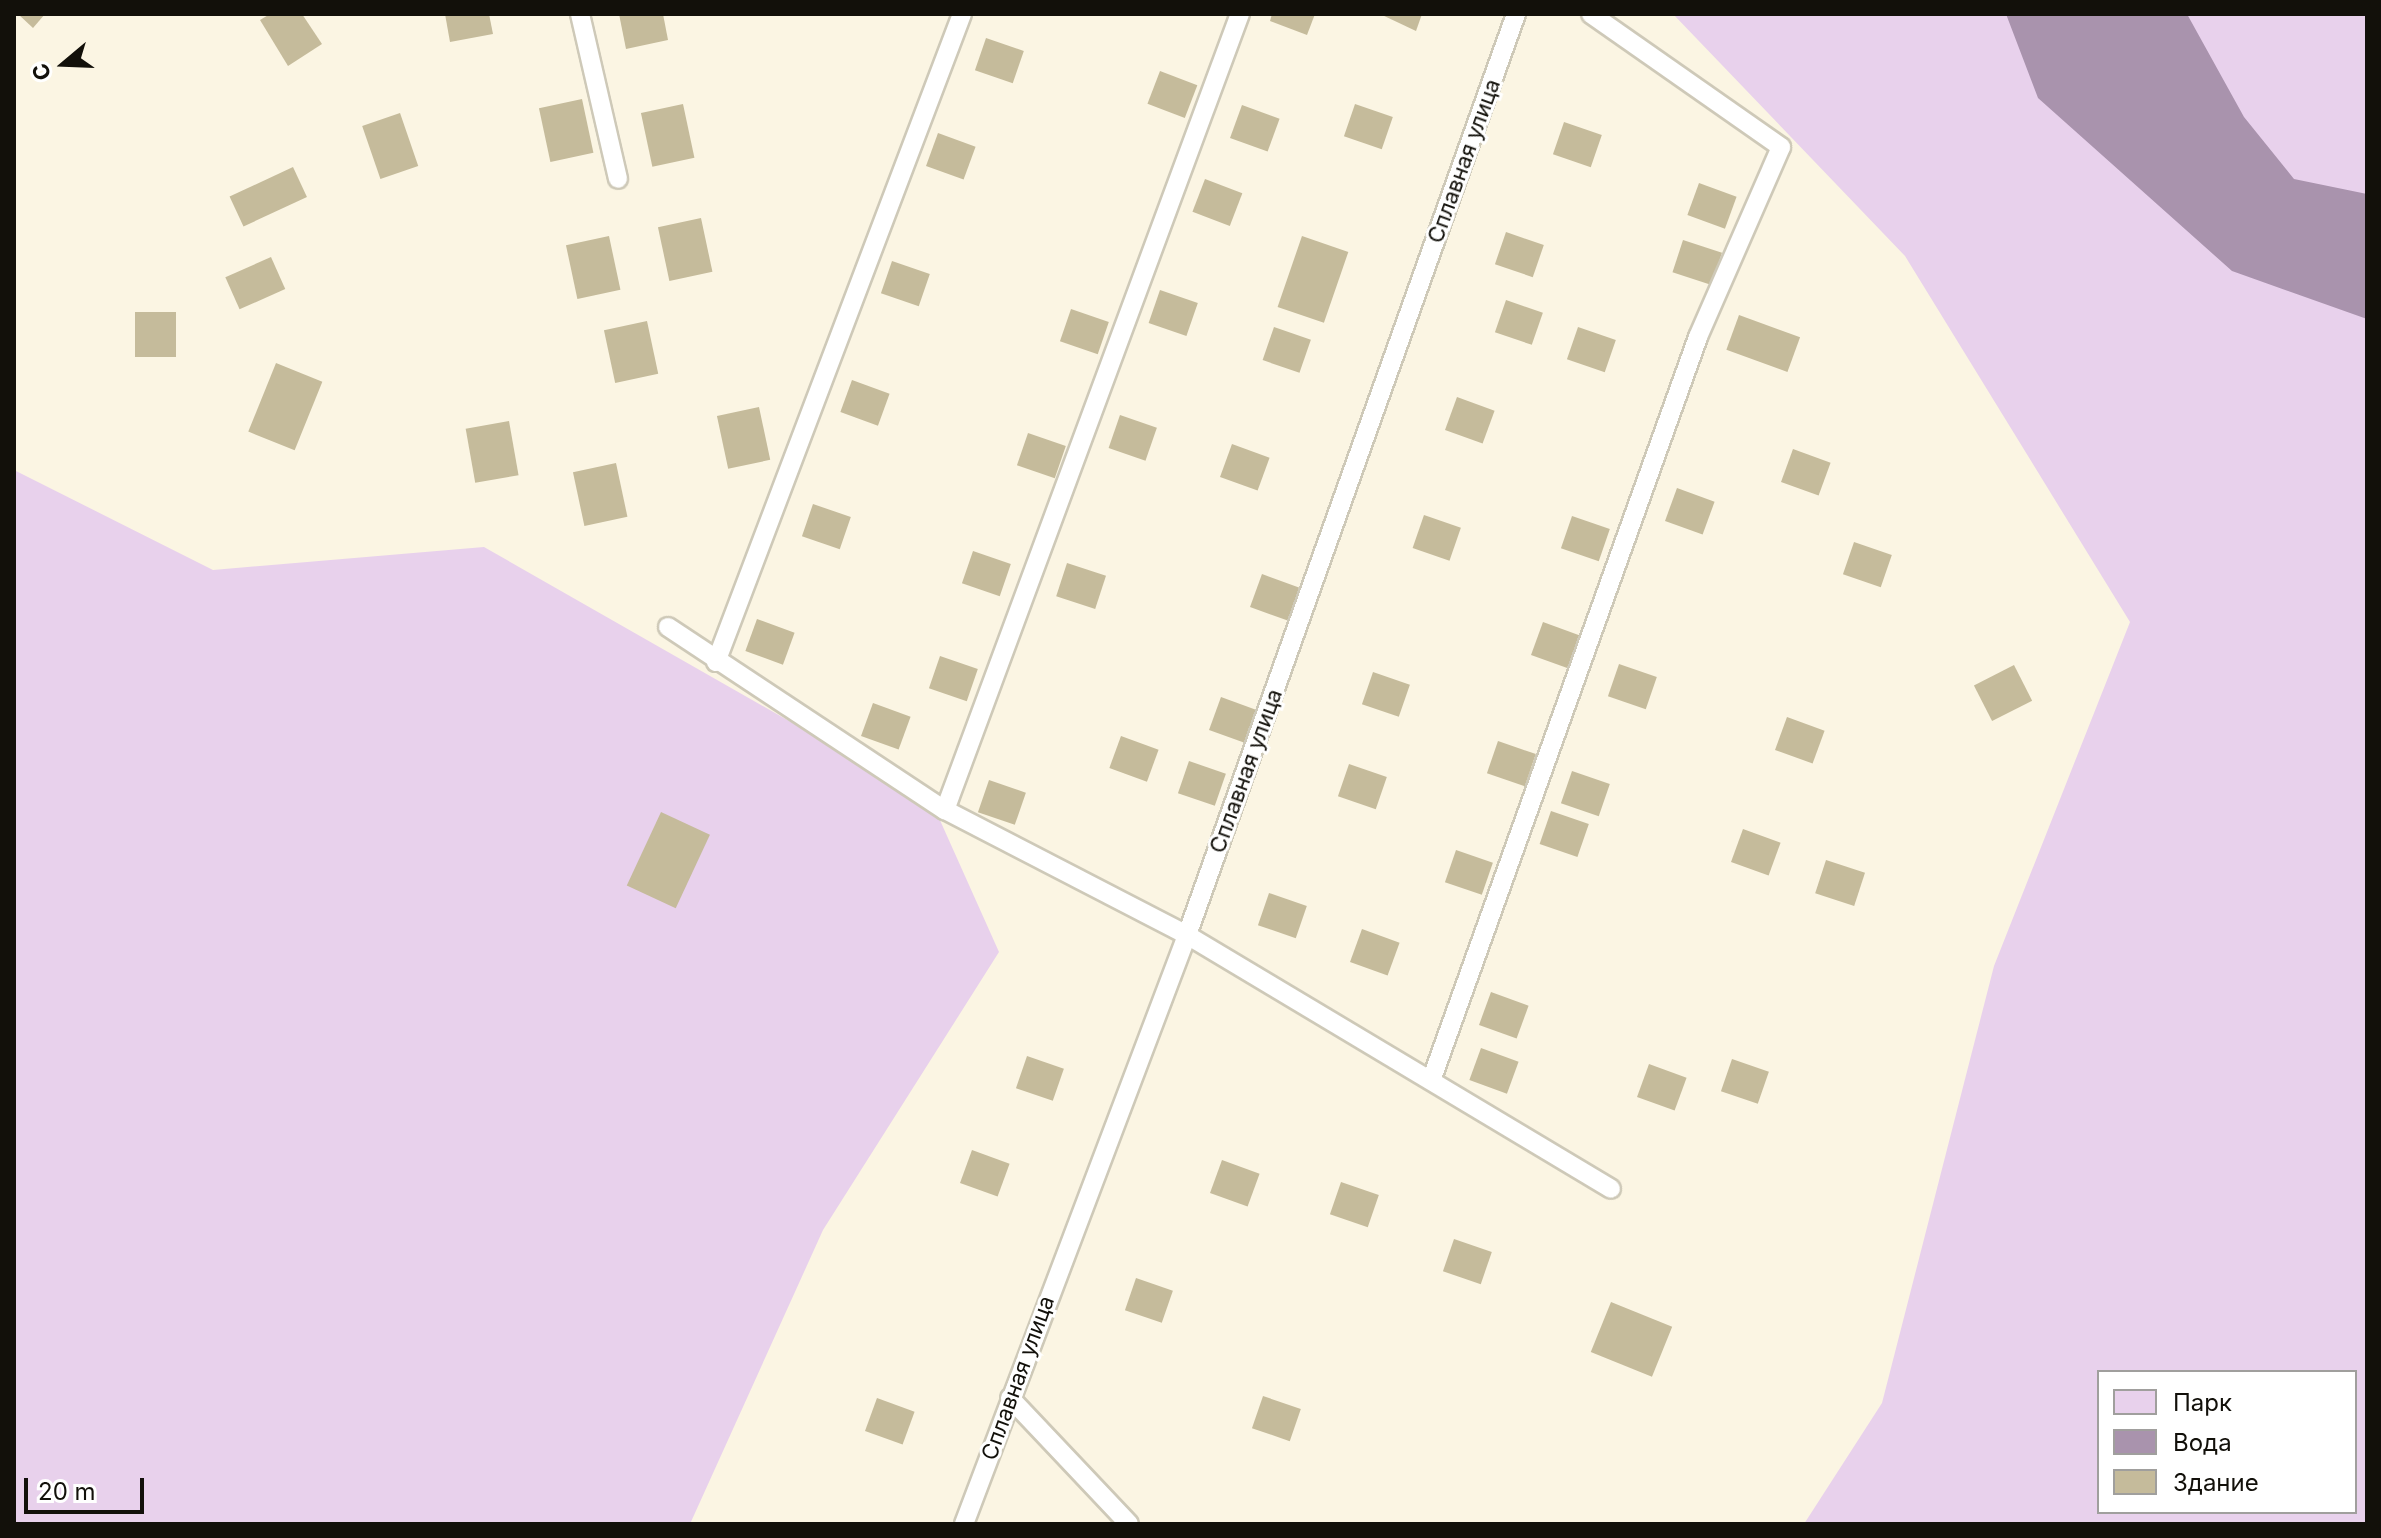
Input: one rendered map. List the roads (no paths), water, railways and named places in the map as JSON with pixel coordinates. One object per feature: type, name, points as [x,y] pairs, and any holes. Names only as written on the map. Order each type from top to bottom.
[{"type":"lane","points":[[580,14],[618,179]]},
{"type":"lane","points":[[716,662],[962,14]]},
{"type":"lane","points":[[945,810],[1240,14]]},
{"type":"lane","name":"Сплавная улица","points":[[964,1524],[1187,935],[1516,14]]},
{"type":"lane","points":[[1432,1078],[1698,337],[1781,147],[1591,14]]},
{"type":"lane","points":[[668,627],[716,662],[945,810],[1187,935],[1432,1078],[1611,1189]]},
{"type":"lane","points":[[1010,1398],[1129,1524]]},
{"type":"water","points":[[2006,14],[2187,14],[2244,117],[2294,179],[2367,194],[2367,319],[2232,271],[2038,98]]}]
